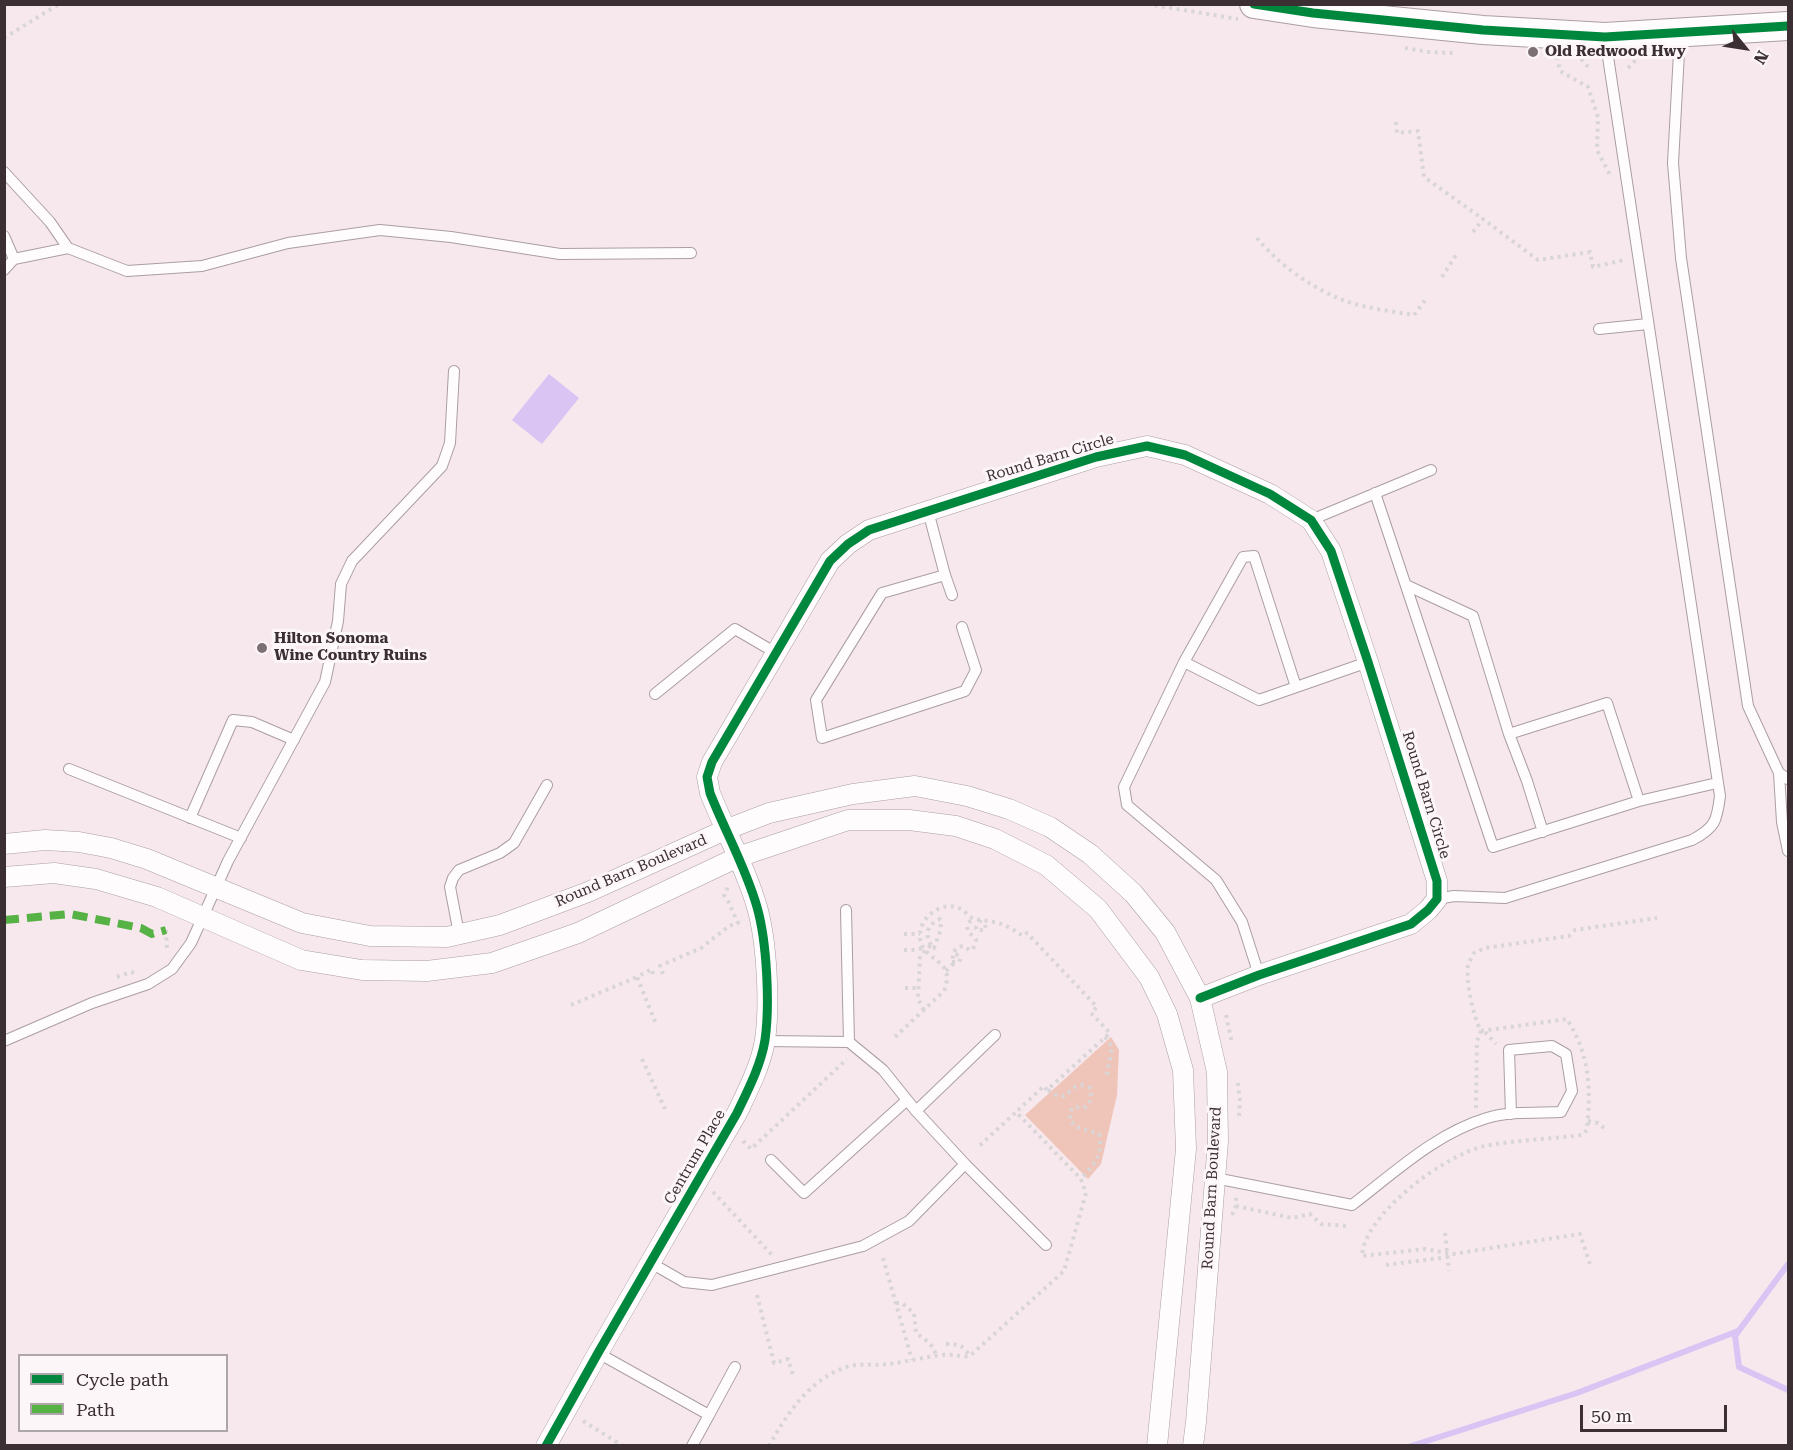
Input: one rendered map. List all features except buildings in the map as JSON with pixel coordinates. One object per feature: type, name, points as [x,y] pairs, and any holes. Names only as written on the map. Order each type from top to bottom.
[{"type":"main road","points":[[1254,4],[1313,13],[1483,30],[1605,37],[1788,26]]},
{"type":"street","name":"Round Barn Circle","points":[[738,857],[724,830],[710,793],[707,777],[712,762],[830,561],[848,544],[869,531],[1096,457],[1147,446],[1185,454],[1270,494],[1311,520],[1330,551],[1368,662],[1437,881],[1437,899]]},
{"type":"street","name":"Round Barn Boulevard","points":[[4,844],[45,840],[79,842],[111,848],[147,859],[302,923],[370,936],[447,937],[500,925],[588,892],[724,830],[769,813],[853,794],[915,786],[967,795],[1009,809],[1050,827],[1090,854],[1133,892],[1165,932],[1200,998],[1217,1072],[1218,1141],[1196,1422],[1192,1446]]},
{"type":"street","name":"Round Barn Boulevard","points":[[4,877],[54,873],[96,879],[157,897],[301,960],[362,970],[427,971],[492,963],[578,933],[738,857],[848,820],[909,820],[956,826],[995,839],[1047,865],[1098,909],[1149,977],[1167,1014],[1183,1070],[1186,1149],[1157,1446]]},
{"type":"street","name":"Centrum Place","points":[[546,1446],[737,1113],[753,1079],[765,1041],[765,978],[758,909],[738,857]]},
{"type":"street","points":[[1200,998],[1259,975],[1411,924],[1437,899]]},
{"type":"lane","points":[[1680,33],[1673,163],[1682,258],[1749,706],[1784,776],[1782,822],[1788,850]]},
{"type":"lane","points":[[1437,899],[1454,896],[1505,898],[1692,840],[1706,833],[1717,819],[1720,796],[1605,37]]},
{"type":"lane","points":[[4,172],[50,222],[68,248]]},
{"type":"lane","points":[[4,270],[14,259],[68,248],[127,271],[202,266],[288,243],[381,230],[451,237],[560,254],[691,253]]},
{"type":"lane","points":[[4,236],[14,259]]},
{"type":"lane","points":[[1599,329],[1648,324]]},
{"type":"lane","points":[[4,1041],[92,1002],[148,984],[172,969],[191,943],[241,838],[325,682],[338,621],[341,584],[352,561],[442,466],[450,443],[454,371]]},
{"type":"lane","points":[[1311,520],[1431,470]]},
{"type":"lane","points":[[1375,493],[1493,847],[1640,801],[1717,783]]},
{"type":"lane","points":[[928,511],[952,595]]},
{"type":"lane","points":[[1259,975],[1242,922],[1216,880],[1127,806],[1124,788],[1184,662],[1243,557],[1254,556],[1296,687]]},
{"type":"lane","points":[[945,575],[882,593],[816,700],[822,738],[965,691],[976,670],[962,627]]},
{"type":"lane","points":[[1406,585],[1473,616],[1509,734],[1543,832]]},
{"type":"lane","points":[[655,694],[735,630],[776,653]]},
{"type":"lane","points":[[1184,662],[1259,700],[1368,662]]},
{"type":"lane","points":[[1509,734],[1607,703],[1640,801]]},
{"type":"lane","points":[[190,818],[233,720],[252,722],[294,740]]},
{"type":"lane","points":[[69,769],[241,838]]},
{"type":"lane","points":[[459,934],[450,887],[453,878],[459,870],[500,853],[514,843],[547,785]]},
{"type":"lane","points":[[846,910],[849,1042]]},
{"type":"lane","points":[[916,1111],[995,1035]]},
{"type":"lane","points":[[765,1041],[849,1042],[883,1070],[916,1111],[965,1164],[1046,1245]]},
{"type":"lane","points":[[1215,1178],[1352,1205],[1444,1136],[1487,1118],[1511,1114],[1561,1112],[1572,1091],[1566,1054],[1552,1046],[1509,1050],[1511,1114]]},
{"type":"lane","points":[[771,1160],[804,1193],[907,1100]]},
{"type":"lane","points":[[651,1263],[684,1282],[712,1286],[863,1246],[909,1221],[965,1164]]},
{"type":"lane","points":[[598,1353],[709,1414]]},
{"type":"lane","points":[[692,1446],[735,1367]]},
{"type":"path","points":[[4,38],[59,4]]},
{"type":"path","points":[[1557,57],[1560,71],[1588,87],[1598,117],[1597,150],[1611,177]]},
{"type":"path","points":[[1395,122],[1396,133],[1418,131],[1424,177],[1539,260],[1590,252],[1593,267],[1624,260],[1622,248]]},
{"type":"path","points":[[1473,232],[1483,219]]},
{"type":"path","points":[[1257,238],[1267,250],[1304,280],[1341,299],[1414,315],[1426,299]]},
{"type":"path","points":[[1442,277],[1456,255]]},
{"type":"path","points":[[663,974],[660,966],[701,948],[729,926],[738,923],[724,895],[727,884]]},
{"type":"path","points":[[895,1037],[944,991],[947,984],[944,966],[924,949],[920,934],[929,916],[937,909],[948,906],[960,908],[972,918],[1011,928],[1023,936],[1027,933],[1097,1007],[1090,1013],[1110,1033],[1047,1090]]},
{"type":"path","points":[[946,971],[952,962],[952,955],[959,947],[973,949],[976,940],[968,931],[967,926],[972,918]]},
{"type":"path","points":[[1475,1124],[1477,1041],[1481,1031],[1474,1016],[1470,989],[1468,965],[1474,953],[1485,948],[1569,936],[1575,930],[1657,918]]},
{"type":"path","points":[[940,919],[939,939],[934,948],[931,945],[927,938],[928,931],[933,922],[940,919]]},
{"type":"path","points":[[165,954],[166,930]]},
{"type":"path","points":[[904,934],[920,934]]},
{"type":"path","points":[[904,950],[924,949],[931,945]]},
{"type":"path","points":[[924,949],[920,956],[918,999],[924,1010]]},
{"type":"path","points":[[952,955],[956,954],[961,958],[959,962],[952,962]]},
{"type":"path","points":[[571,1005],[652,969],[653,974]]},
{"type":"path","points":[[114,978],[131,972],[137,974]]},
{"type":"path","points":[[637,976],[656,1024]]},
{"type":"path","points":[[905,988],[919,988]]},
{"type":"path","points":[[1448,1255],[1425,1249],[1378,1253],[1364,1258],[1362,1254],[1368,1237],[1382,1217],[1407,1190],[1434,1169],[1484,1146],[1582,1135],[1587,1130],[1590,1090],[1585,1054],[1577,1034],[1567,1019],[1481,1031]]},
{"type":"path","points":[[1105,1037],[1112,1047],[1106,1079]]},
{"type":"path","points":[[742,1141],[751,1149],[849,1058]]},
{"type":"path","points":[[642,1059],[665,1109]]},
{"type":"path","points":[[977,1148],[1044,1086],[1056,1095],[1064,1096],[1075,1087],[1083,1085],[1090,1088],[1092,1096],[1090,1102],[1086,1107],[1073,1107],[1070,1120],[1077,1127],[1099,1134],[1101,1142],[1095,1163],[1081,1179]]},
{"type":"path","points":[[769,1446],[785,1417],[800,1399],[832,1374],[851,1366],[886,1365],[945,1354],[970,1356],[1064,1271],[1086,1192],[1081,1179],[1016,1112]]},
{"type":"path","points":[[1588,1121],[1598,1123],[1605,1129]]},
{"type":"path","points":[[713,1192],[774,1257]]},
{"type":"path","points":[[1236,1206],[1292,1218],[1310,1214],[1321,1224],[1347,1226]]},
{"type":"path","points":[[1445,1233],[1449,1271]]},
{"type":"path","points":[[1386,1265],[1580,1234],[1591,1267]]},
{"type":"path","points":[[883,1258],[912,1360]]},
{"type":"path","points":[[757,1295],[774,1363],[788,1359],[794,1378]]},
{"type":"path","points":[[896,1303],[902,1303],[914,1313],[916,1333],[935,1349],[936,1356]]},
{"type":"path","points":[[946,1344],[959,1344],[970,1356]]},
{"type":"path","points":[[583,1421],[623,1446]]},
{"type":"shaded area","points":[[549,374],[579,398],[542,444],[512,420]]},
{"type":"shaded area","points":[[1111,1037],[1119,1050],[1117,1095],[1101,1164],[1088,1179],[1025,1115]]},
{"type":"waterway","points":[[1788,1264],[1735,1336],[1739,1367],[1788,1390]]},
{"type":"waterway","points":[[1411,1446],[1577,1393],[1738,1331]]},
{"type":"marked path","points":[[4,920],[70,914],[141,928],[152,934],[166,930]]},
{"type":"cycle path","points":[[1254,4],[1313,13],[1483,30],[1605,37],[1788,26]]},
{"type":"cycle path","points":[[546,1446],[737,1113],[754,1077],[767,1026],[765,955],[760,921],[747,878],[710,793],[707,777],[712,762],[830,561],[848,544],[869,530],[1096,457],[1147,446],[1185,455],[1270,494],[1311,520],[1331,551],[1368,662],[1437,881],[1437,899],[1411,924],[1259,975],[1200,998]]},
{"type":"place","name":"Old Redwood Hwy","points":[[1533,52]]},
{"type":"place","name":"Hilton Sonoma Wine Country Ruins","points":[[262,648]]}]
